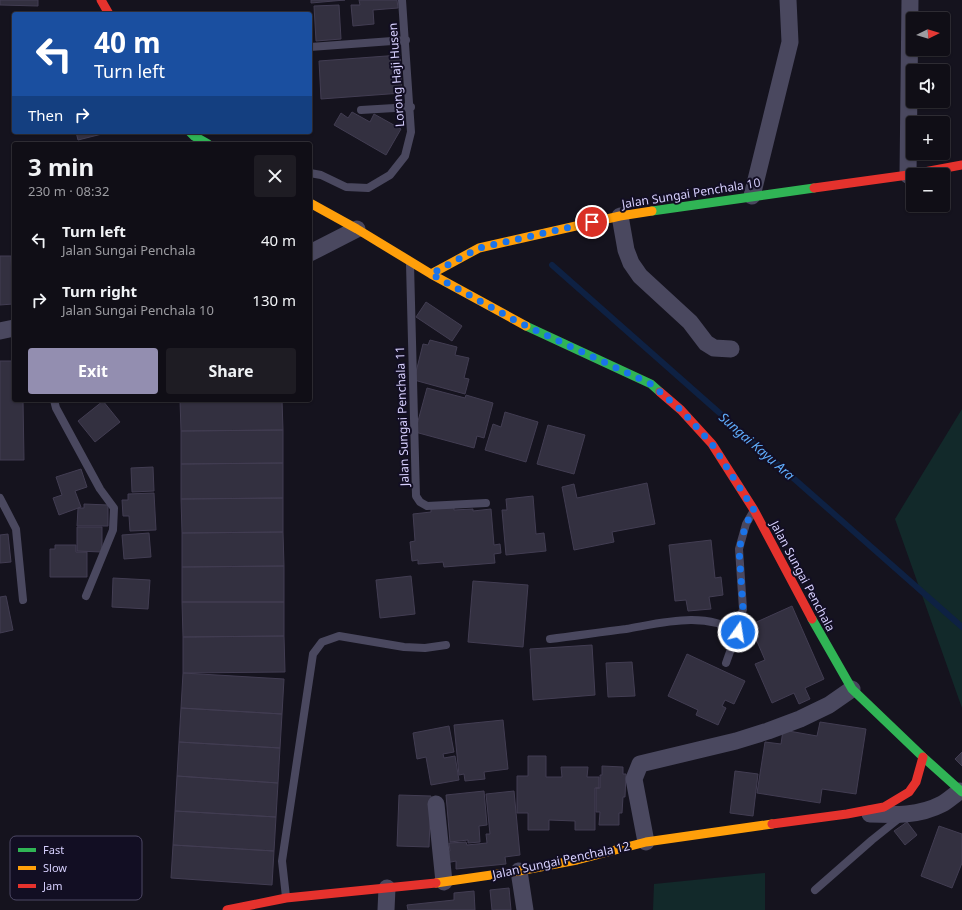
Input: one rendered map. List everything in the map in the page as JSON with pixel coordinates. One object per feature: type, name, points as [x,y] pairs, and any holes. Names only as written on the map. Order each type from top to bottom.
[{"type":"street","points":[[101,0],[108,12]]},
{"type":"street","points":[[752,196],[790,42],[788,0]]},
{"type":"street","points":[[908,168],[910,0]]},
{"type":"street","points":[[192,134],[204,142]]},
{"type":"street","name":"Jalan Sungai Penchala 10","points":[[946,168],[962,165]]},
{"type":"street","name":"Jalan Sungai Penchala 10","points":[[431,274],[479,248],[620,216],[906,175]]},
{"type":"street","name":"Jalan Sungai Penchala","points":[[312,204],[357,229],[431,274],[518,322],[651,384],[681,410],[712,444],[754,510],[834,659],[852,689],[961,791]]},
{"type":"street","points":[[620,216],[626,250],[631,263],[640,276],[690,322],[706,343],[714,348],[731,349]]},
{"type":"street","points":[[312,252],[357,229]]},
{"type":"street","points":[[0,332],[12,329]]},
{"type":"street","points":[[646,842],[634,779],[640,764],[768,732],[829,705],[852,689]]},
{"type":"street","points":[[903,806],[909,792],[916,782],[923,757]]},
{"type":"street","name":"Jalan Sungai Penchala 12","points":[[227,910],[286,898],[444,882],[519,872],[577,860],[646,842],[903,806],[922,812],[942,804],[961,791]]},
{"type":"street","points":[[436,804],[444,882]]},
{"type":"street","points":[[519,872],[525,910]]},
{"type":"street","points":[[386,910],[387,888]]},
{"type":"lane","name":"Lorong Haji Husen","points":[[312,173],[320,175],[346,187],[368,188],[390,175],[405,156],[411,132],[406,40],[402,0]]},
{"type":"lane","points":[[312,47],[406,40]]},
{"type":"lane","points":[[361,110],[410,107]]},
{"type":"lane","name":"Jalan Sungai Penchala 11","points":[[410,261],[416,496],[420,502],[427,506],[486,503]]},
{"type":"lane","points":[[54,402],[56,408],[93,476],[114,508],[113,530],[86,596]]},
{"type":"lane","points":[[0,498],[16,529],[23,600]]},
{"type":"lane","points":[[726,663],[738,632],[743,609],[739,549],[746,524],[754,510]]},
{"type":"lane","points":[[550,639],[686,620],[721,624],[738,632]]},
{"type":"lane","points":[[286,898],[282,861],[313,654],[322,642],[340,636],[404,647],[425,648],[446,646]]},
{"type":"lane","points":[[815,890],[872,840],[903,806]]},
{"type":"green space","points":[[962,409],[962,708],[895,519]]},
{"type":"green space","points":[[765,873],[765,910],[653,910],[654,884]]},
{"type":"building","points":[[0,0],[38,0],[38,6],[0,5]]},
{"type":"building","points":[[311,0],[345,0],[311,3]]},
{"type":"building","points":[[359,0],[397,0],[398,8],[373,10],[374,24],[353,26],[351,5],[360,5]]},
{"type":"building","points":[[339,5],[341,39],[316,41],[314,6]]},
{"type":"building","points":[[400,55],[402,93],[321,99],[319,61]]},
{"type":"building","points":[[352,112],[370,122],[374,114],[401,129],[386,155],[334,125],[341,113],[348,118]]},
{"type":"building","points":[[76,134],[102,134],[78,140]]},
{"type":"building","points":[[0,256],[11,256],[12,304],[0,305]]},
{"type":"building","points":[[426,302],[462,326],[452,341],[416,317]]},
{"type":"building","points":[[430,340],[457,347],[455,355],[469,358],[464,378],[469,379],[465,394],[414,380],[423,344],[428,345]]},
{"type":"building","points":[[0,361],[12,361],[12,402],[23,402],[24,460],[0,460]]},
{"type":"building","points":[[427,388],[465,398],[466,395],[493,403],[484,438],[477,436],[474,448],[415,432]]},
{"type":"building","points":[[102,402],[104,402],[120,422],[95,442],[78,421]]},
{"type":"building","points":[[180,402],[282,402],[283,430],[181,431]]},
{"type":"building","points":[[505,412],[538,422],[526,462],[485,450],[493,424],[501,427]]},
{"type":"building","points":[[548,425],[585,435],[574,474],[537,464]]},
{"type":"building","points":[[283,430],[283,463],[181,464],[181,431]]},
{"type":"building","points":[[283,463],[283,498],[181,499],[181,464]]},
{"type":"building","points":[[153,467],[154,491],[132,492],[131,468]]},
{"type":"building","points":[[81,469],[87,487],[75,491],[81,507],[59,515],[53,498],[62,495],[56,477]]},
{"type":"building","points":[[647,483],[655,524],[612,532],[614,542],[574,550],[562,487],[574,484],[577,498]]},
{"type":"building","points":[[154,493],[156,530],[130,531],[129,516],[123,516],[122,500],[128,500],[128,494]]},
{"type":"building","points":[[533,496],[536,534],[544,533],[546,551],[506,555],[502,510],[507,510],[506,499]]},
{"type":"building","points":[[283,498],[283,532],[182,533],[181,499]]},
{"type":"building","points":[[84,504],[108,505],[108,526],[77,526],[78,508],[84,508]]},
{"type":"building","points":[[454,506],[454,510],[473,509],[473,511],[491,509],[494,545],[500,544],[501,553],[494,554],[495,563],[444,567],[443,562],[418,564],[418,560],[412,561],[410,542],[415,541],[413,514],[431,512],[431,508]]},
{"type":"building","points":[[77,527],[102,527],[102,552],[77,551]]},
{"type":"building","points":[[283,532],[284,566],[182,567],[182,533]]},
{"type":"building","points":[[149,533],[151,557],[124,559],[122,535]]},
{"type":"building","points":[[8,534],[11,562],[0,563],[0,535]]},
{"type":"building","points":[[711,540],[715,578],[721,577],[723,595],[709,597],[711,609],[688,611],[686,600],[675,601],[669,545]]},
{"type":"building","points":[[55,545],[76,545],[76,552],[87,552],[87,577],[50,577],[50,549],[55,549]]},
{"type":"building","points":[[284,566],[284,602],[182,602],[182,567]]},
{"type":"building","points":[[411,576],[415,614],[380,618],[376,580]]},
{"type":"building","points":[[113,578],[150,580],[148,609],[112,607]]},
{"type":"building","points":[[473,581],[528,585],[523,647],[468,642]]},
{"type":"building","points":[[6,596],[13,630],[0,633],[0,597]]},
{"type":"building","points":[[182,602],[284,602],[284,636],[183,637]]},
{"type":"building","points":[[792,606],[824,679],[805,688],[810,699],[799,704],[794,693],[772,703],[755,664],[765,660],[750,625]]},
{"type":"building","points":[[284,636],[285,672],[183,673],[183,637]]},
{"type":"building","points":[[592,645],[595,695],[533,700],[530,649]]},
{"type":"building","points":[[687,654],[745,681],[734,704],[725,700],[722,706],[726,708],[718,725],[696,715],[698,710],[668,696]]},
{"type":"building","points":[[632,662],[635,696],[608,697],[606,663]]},
{"type":"building","points":[[183,673],[284,679],[282,714],[181,708]]},
{"type":"building","points":[[181,708],[282,714],[280,748],[179,742]]},
{"type":"building","points":[[503,720],[508,769],[484,772],[485,779],[465,781],[464,774],[459,775],[454,725]]},
{"type":"building","points":[[820,722],[866,729],[856,794],[822,789],[820,803],[757,793],[765,742],[781,744],[783,730],[817,736]]},
{"type":"building","points":[[449,726],[454,752],[443,754],[444,758],[455,756],[459,780],[431,785],[426,757],[417,759],[413,733]]},
{"type":"building","points":[[179,742],[280,748],[278,783],[177,776]]},
{"type":"building","points":[[962,752],[962,766],[955,759]]},
{"type":"building","points":[[528,756],[546,756],[546,777],[562,777],[561,767],[588,767],[587,777],[599,777],[599,788],[595,788],[595,830],[575,830],[575,821],[549,820],[549,830],[528,830],[528,813],[517,813],[517,776],[528,776]]},
{"type":"building","points":[[602,766],[623,767],[623,774],[626,774],[625,797],[623,797],[622,813],[619,813],[619,825],[599,825],[600,812],[596,812],[596,788],[600,788]]},
{"type":"building","points":[[735,771],[758,774],[753,816],[730,813]]},
{"type":"building","points":[[177,776],[278,783],[276,817],[175,811]]},
{"type":"building","points":[[484,791],[487,825],[479,826],[480,842],[468,843],[468,840],[450,842],[446,795]]},
{"type":"building","points":[[514,791],[520,855],[505,857],[506,864],[456,869],[456,861],[446,863],[445,852],[450,851],[449,843],[466,842],[467,845],[487,843],[486,834],[490,834],[486,794]]},
{"type":"building","points":[[399,795],[431,796],[429,847],[397,846]]},
{"type":"building","points":[[175,811],[276,817],[274,851],[173,845]]},
{"type":"building","points":[[907,822],[917,835],[905,845],[894,831]]},
{"type":"building","points":[[939,826],[962,834],[962,863],[952,888],[921,876]]},
{"type":"building","points":[[173,845],[274,851],[272,885],[171,878]]},
{"type":"building","points":[[509,888],[511,910],[492,910],[490,890]]},
{"type":"building","points":[[474,891],[475,910],[408,910],[407,905],[454,900],[454,893]]},
{"type":"waterway","name":"Sungai Kayu Ara","points":[[552,265],[962,627]]},
{"type":"traffic: fast","points":[[192,134],[204,142]]},
{"type":"traffic: fast","points":[[652,211],[814,188]]},
{"type":"traffic: fast","points":[[526,326],[651,384],[660,392]]},
{"type":"traffic: fast","points":[[812,619],[852,689],[962,792]]},
{"type":"traffic: slow","points":[[312,204],[357,229],[431,274],[526,326]]},
{"type":"traffic: slow","points":[[431,274],[479,248],[620,216],[652,211]]},
{"type":"traffic: slow","points":[[436,883],[519,871],[577,860],[646,842],[772,824]]},
{"type":"traffic: jam","points":[[101,0],[108,12]]},
{"type":"traffic: jam","points":[[814,188],[908,175],[962,165]]},
{"type":"traffic: jam","points":[[660,392],[681,410],[712,444],[754,510],[812,619]]},
{"type":"traffic: jam","points":[[772,824],[847,814],[884,807],[909,792],[916,782],[923,757]]},
{"type":"traffic: jam","points":[[227,910],[286,898],[436,883]]},
{"type":"route","points":[[592,222],[479,248],[431,274],[518,322],[651,384],[681,410],[712,444],[754,510],[746,524],[739,549],[743,609],[738,632]]}]
